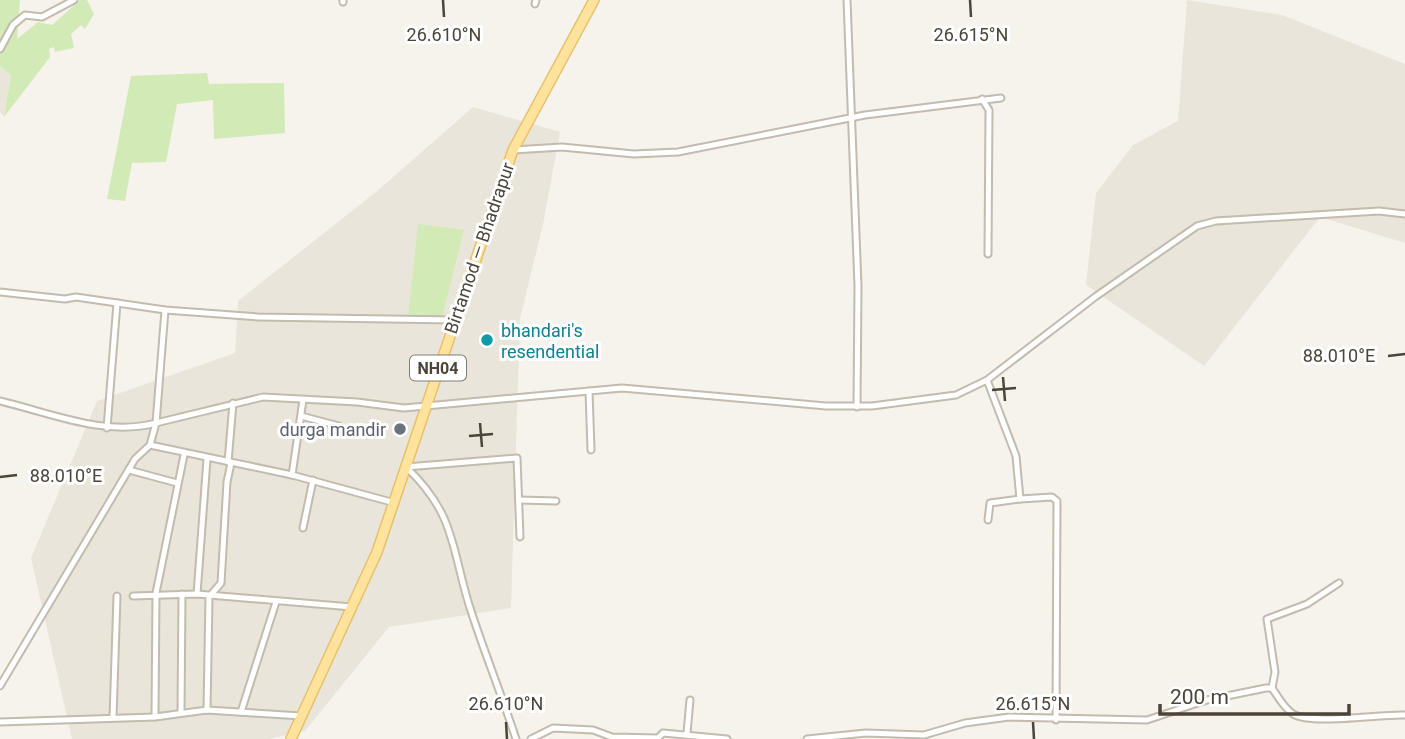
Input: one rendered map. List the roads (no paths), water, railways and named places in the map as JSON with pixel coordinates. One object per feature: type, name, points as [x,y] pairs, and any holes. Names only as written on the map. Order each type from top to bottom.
[{"type":"main road","name":"Birtamod — Bhadrapur","points":[[291,739],[352,607],[395,503],[513,149],[594,0]]},
{"type":"street","points":[[0,48],[13,24],[25,15],[43,17],[74,0]]},
{"type":"street","points":[[847,0],[858,286],[857,407]]},
{"type":"street","points":[[513,149],[562,147],[634,153],[678,152],[850,118],[1000,98]]},
{"type":"street","points":[[982,99],[989,110],[988,254]]},
{"type":"street","points":[[0,401],[107,428],[133,429],[263,397],[426,407],[622,388],[857,407],[956,395],[987,380],[1094,298],[1197,226],[1216,221],[1379,211],[1405,214]]},
{"type":"street","points":[[0,292],[258,317],[454,320]]},
{"type":"street","points":[[107,428],[117,303]]},
{"type":"street","points":[[0,686],[129,470],[141,452],[150,445],[156,423],[165,310]]},
{"type":"street","points":[[987,380],[1016,456],[1020,499]]},
{"type":"street","points":[[589,391],[591,450]]},
{"type":"street","points":[[292,475],[303,400]]},
{"type":"street","points":[[207,710],[209,597],[221,583],[233,403]]},
{"type":"street","points":[[301,416],[339,426]]},
{"type":"street","points":[[150,445],[292,475],[395,503]]},
{"type":"street","points":[[155,717],[156,593],[184,454]]},
{"type":"street","points":[[405,467],[517,458],[520,537]]},
{"type":"street","points":[[197,594],[207,459]]},
{"type":"street","points":[[405,467],[439,503],[454,542],[471,610],[516,739]]},
{"type":"street","points":[[129,470],[177,483]]},
{"type":"street","points":[[303,528],[313,480]]},
{"type":"street","points":[[988,520],[989,503],[1052,497],[1057,501],[1056,719]]},
{"type":"street","points":[[520,500],[556,501]]},
{"type":"street","points":[[1339,583],[1307,604],[1267,619],[1275,672],[1272,688],[1290,712],[1300,717],[1405,715]]},
{"type":"street","points":[[133,596],[156,593],[197,594],[352,607]]},
{"type":"street","points":[[181,712],[182,594]]},
{"type":"street","points":[[113,718],[117,596]]},
{"type":"street","points":[[241,712],[276,602]]},
{"type":"street","points":[[807,739],[866,733],[924,735],[965,723],[1009,717],[1147,720],[1207,699],[1272,688]]},
{"type":"street","points":[[687,733],[690,700]]},
{"type":"street","points":[[0,722],[155,717],[207,710],[301,716]]},
{"type":"street","points":[[531,739],[553,728],[593,730],[612,737],[634,739],[658,738],[663,733],[687,733],[727,739]]},
{"type":"place","name":"bhandari's resendential","points":[[487,340]]},
{"type":"place","name":"durga mandir","points":[[400,429]]}]
